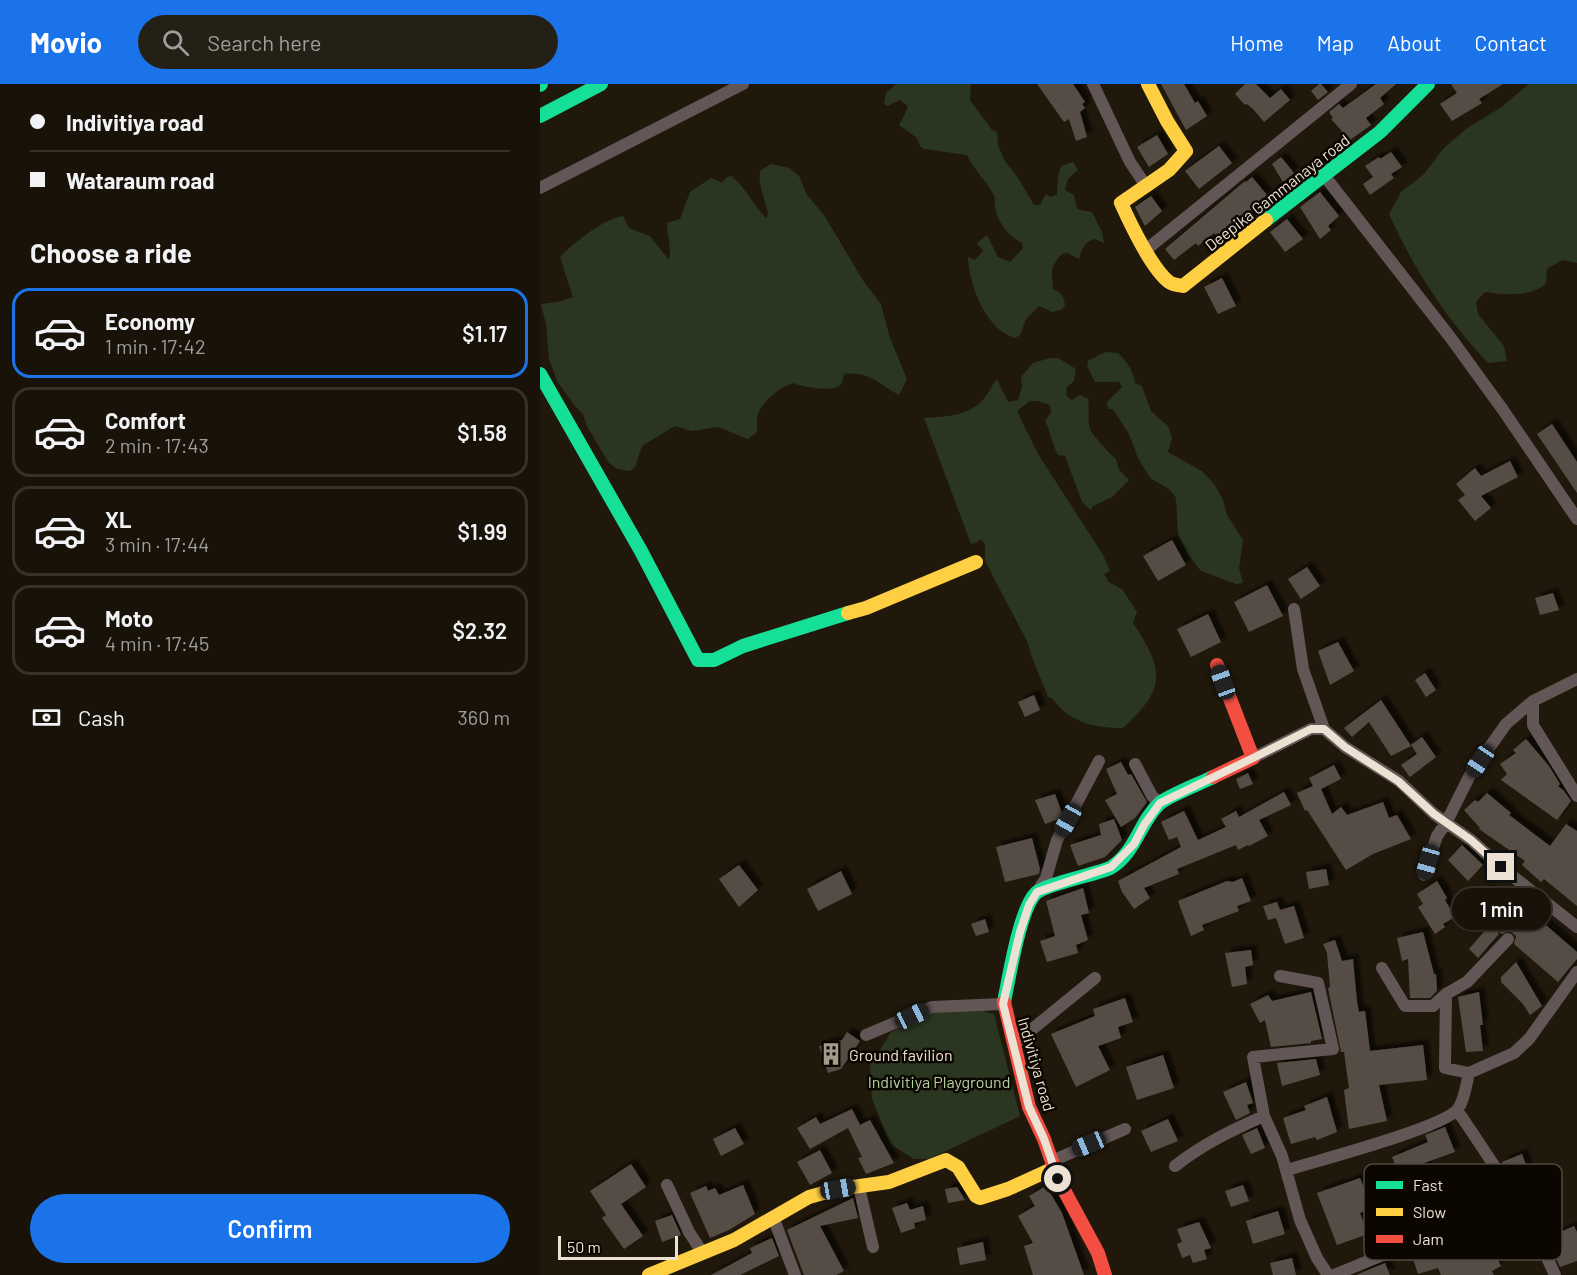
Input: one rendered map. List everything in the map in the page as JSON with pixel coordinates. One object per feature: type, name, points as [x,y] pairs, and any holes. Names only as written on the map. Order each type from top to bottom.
[{"type":"main road","points":[[540,116],[601,84]]},
{"type":"main road","name":"Deepika Gammanaya road","points":[[1148,84],[1186,151],[1169,170],[1121,203],[1156,266],[1171,283],[1183,286],[1323,174],[1380,132],[1428,84]]},
{"type":"main road","points":[[540,374],[618,507],[698,660],[714,660],[742,646],[866,608],[976,561]]},
{"type":"main road","points":[[1037,892],[1111,867],[1134,844],[1160,803],[1253,758],[1217,665]]},
{"type":"main road","name":"Indivitiya road","points":[[1037,892],[1029,905],[1020,932],[1003,1004],[1029,1107],[1058,1179],[1098,1253],[1105,1275]]},
{"type":"main road","points":[[649,1275],[734,1240],[809,1197],[838,1189],[889,1182],[946,1160],[958,1167],[976,1196],[980,1198],[1014,1187],[1053,1164]]},
{"type":"street","points":[[540,188],[743,84]]},
{"type":"street","points":[[1093,84],[1130,162],[1146,186]]},
{"type":"street","points":[[1147,249],[1350,84]]},
{"type":"street","points":[[1323,174],[1503,410],[1577,519]]},
{"type":"street","points":[[1294,609],[1303,669],[1324,729],[1345,747],[1398,781],[1434,814],[1471,840],[1501,867],[1577,927]]},
{"type":"street","points":[[1424,875],[1437,836],[1470,775],[1506,724],[1533,700],[1577,679]]},
{"type":"street","points":[[1533,700],[1533,725],[1577,796]]},
{"type":"street","points":[[1253,758],[1311,729],[1324,729]]},
{"type":"street","points":[[1037,892],[1046,878],[1057,840],[1099,761]]},
{"type":"street","points":[[1135,764],[1152,796],[1160,803]]},
{"type":"street","points":[[1382,968],[1405,1006],[1433,1006],[1446,994],[1467,982],[1508,939]]},
{"type":"street","points":[[1446,994],[1444,1068],[1468,1074],[1514,1053],[1529,1039],[1577,972]]},
{"type":"street","points":[[1280,976],[1318,983],[1333,1048],[1253,1057],[1264,1116],[1287,1170],[1300,1220],[1317,1258],[1328,1275]]},
{"type":"street","points":[[1014,1044],[1095,978]]},
{"type":"street","points":[[866,1035],[932,1007],[1003,1004]]},
{"type":"street","points":[[1287,1170],[1395,1138],[1439,1120],[1457,1110],[1465,1092],[1468,1074]]},
{"type":"street","points":[[1457,1110],[1494,1164]]},
{"type":"street","points":[[1175,1166],[1230,1130],[1264,1116]]},
{"type":"street","points":[[1053,1164],[1125,1129]]},
{"type":"street","points":[[667,1185],[689,1232],[702,1252]]},
{"type":"street","points":[[860,1187],[873,1247]]},
{"type":"street","points":[[773,1216],[795,1275]]},
{"type":"street","points":[[1334,1275],[1371,1260]]},
{"type":"street","points":[[1547,1260],[1555,1275]]},
{"type":"green space","points":[[896,84],[971,84],[970,100],[992,130],[997,132],[998,145],[1004,160],[1017,176],[1034,205],[1040,205],[1046,194],[1050,197],[1057,195],[1061,166],[1073,162],[1078,170],[1068,179],[1065,190],[1074,195],[1077,209],[1092,212],[1102,232],[1104,243],[1095,239],[1088,242],[1082,249],[1079,259],[1068,253],[1062,254],[1053,266],[1052,278],[1053,289],[1062,295],[1065,306],[1061,310],[1052,312],[1039,306],[1026,319],[1020,335],[1015,338],[996,326],[981,305],[972,280],[968,257],[975,260],[983,251],[977,243],[987,235],[998,257],[1010,262],[1023,248],[1022,243],[1004,228],[996,213],[994,196],[967,155],[924,149],[917,138],[899,125],[908,106],[900,100],[887,106],[884,104],[886,93]]},
{"type":"green space","points":[[1529,84],[1577,84],[1577,263],[1562,260],[1547,269],[1546,284],[1533,291],[1509,294],[1485,292],[1476,302],[1478,314],[1504,346],[1507,361],[1488,363],[1458,329],[1432,293],[1389,214],[1401,192],[1423,175],[1444,148],[1466,129],[1500,108]]},
{"type":"green space","points":[[771,164],[789,168],[799,176],[807,195],[824,215],[864,282],[881,304],[890,338],[907,379],[899,395],[861,374],[844,374],[838,387],[826,389],[794,383],[777,392],[761,407],[758,413],[757,432],[748,439],[718,427],[691,431],[675,426],[642,446],[635,467],[630,471],[617,469],[608,462],[587,426],[583,414],[557,381],[549,359],[546,324],[541,304],[573,297],[560,257],[598,226],[623,216],[629,228],[650,236],[669,260],[667,223],[680,219],[690,192],[711,178],[722,183],[731,176],[741,185],[766,218],[768,214],[760,186],[760,175],[761,170]]},
{"type":"green space","points":[[1105,352],[1118,353],[1124,360],[1131,370],[1135,383],[1142,386],[1151,411],[1168,426],[1172,438],[1168,452],[1202,471],[1215,485],[1223,500],[1227,515],[1243,540],[1239,568],[1243,583],[1236,584],[1201,571],[1189,556],[1178,535],[1176,498],[1169,489],[1150,478],[1138,458],[1129,434],[1113,409],[1108,409],[1107,402],[1122,387],[1119,382],[1095,382],[1087,366],[1088,361]]},
{"type":"green space","points":[[1058,358],[1076,369],[1074,381],[1067,387],[1066,395],[1071,400],[1080,395],[1088,399],[1090,429],[1116,459],[1119,470],[1129,480],[1112,497],[1093,506],[1091,510],[1082,502],[1065,456],[1058,455],[1054,447],[1045,421],[1051,413],[1050,405],[1030,401],[1017,411],[1038,454],[1103,555],[1110,571],[1104,574],[1109,582],[1122,589],[1137,612],[1133,623],[1151,654],[1156,679],[1147,702],[1123,728],[1102,727],[1083,722],[1067,713],[1052,698],[1048,697],[1028,643],[985,561],[985,544],[981,539],[971,544],[924,418],[968,411],[982,401],[997,379],[1008,402],[1018,400],[1022,387],[1021,377],[1033,363]]},
{"type":"green space","name":"Indivitiya Playground","points":[[980,1010],[994,1014],[1020,1116],[929,1159],[914,1159],[890,1144],[872,1099],[870,1066],[891,1032],[930,1013]]},
{"type":"building","points":[[1037,84],[1073,84],[1085,102],[1082,104],[1085,108],[1080,112],[1087,137],[1076,141],[1069,119],[1064,122]]},
{"type":"building","points":[[1161,84],[1184,84],[1195,103],[1198,101],[1207,116],[1186,130]]},
{"type":"building","points":[[1245,84],[1256,84],[1270,98],[1281,89],[1290,100],[1264,122],[1235,94]]},
{"type":"building","points":[[1319,84],[1328,92],[1318,100],[1311,91]]},
{"type":"building","points":[[1376,84],[1396,84],[1380,98],[1384,104],[1366,118],[1371,125],[1350,140],[1331,119],[1333,118],[1329,112],[1339,104],[1343,108]]},
{"type":"building","points":[[1451,84],[1503,84],[1479,99],[1482,103],[1452,121],[1440,104],[1457,93]]},
{"type":"building","points":[[1157,135],[1168,154],[1149,167],[1137,147]]},
{"type":"building","points":[[1219,146],[1232,163],[1199,189],[1185,171]]},
{"type":"building","points":[[1391,152],[1402,167],[1391,174],[1394,178],[1370,195],[1363,184],[1373,177],[1365,166]]},
{"type":"building","points":[[1281,157],[1294,173],[1283,182],[1272,164]]},
{"type":"building","points":[[1252,177],[1267,195],[1219,239],[1214,233],[1198,246],[1196,243],[1174,260],[1165,249]]},
{"type":"building","points":[[1320,192],[1339,216],[1328,226],[1331,230],[1320,239],[1300,207]]},
{"type":"building","points":[[1151,196],[1162,211],[1145,226],[1135,207]]},
{"type":"building","points":[[1287,219],[1303,239],[1285,252],[1270,232]]},
{"type":"building","points":[[1222,278],[1236,306],[1218,314],[1204,287]]},
{"type":"building","points":[[1552,424],[1577,462],[1577,493],[1537,434]]},
{"type":"building","points":[[1510,461],[1518,477],[1481,496],[1491,508],[1475,521],[1458,500],[1465,495],[1456,484],[1475,468],[1481,476]]},
{"type":"building","points":[[1172,540],[1186,565],[1158,581],[1143,556]]},
{"type":"building","points":[[1307,567],[1320,586],[1301,599],[1288,579]]},
{"type":"building","points":[[1267,585],[1283,616],[1249,632],[1234,602]]},
{"type":"building","points":[[1553,593],[1559,610],[1540,615],[1535,598]]},
{"type":"building","points":[[1208,614],[1221,642],[1191,657],[1177,629]]},
{"type":"building","points":[[1338,642],[1354,671],[1330,685],[1318,651]]},
{"type":"building","points":[[1425,673],[1436,690],[1426,697],[1415,680]]},
{"type":"building","points":[[1034,695],[1040,710],[1025,717],[1018,702]]},
{"type":"building","points":[[1381,700],[1411,746],[1391,756],[1369,722],[1352,737],[1344,728]]},
{"type":"building","points":[[1422,737],[1436,757],[1410,777],[1401,765],[1417,754],[1411,745]]},
{"type":"building","points":[[1526,739],[1549,766],[1560,784],[1558,786],[1571,801],[1557,820],[1501,780],[1507,774],[1500,764],[1516,753],[1513,750]]},
{"type":"building","points":[[1121,762],[1128,775],[1131,774],[1147,802],[1135,818],[1121,827],[1105,800],[1117,794],[1106,769]]},
{"type":"building","points":[[1334,765],[1341,779],[1321,789],[1332,814],[1341,807],[1347,815],[1383,802],[1389,818],[1397,815],[1411,839],[1373,854],[1346,870],[1307,810],[1305,811],[1297,793],[1313,786],[1309,778]]},
{"type":"building","points":[[1248,773],[1253,784],[1240,789],[1236,779]]},
{"type":"building","points":[[1284,792],[1291,805],[1259,820],[1268,836],[1238,850],[1236,845],[1177,869],[1179,874],[1144,888],[1150,898],[1134,909],[1122,892],[1118,881],[1181,847],[1177,837],[1169,840],[1161,822],[1184,811],[1198,840],[1226,827],[1221,819],[1236,811],[1239,817]]},
{"type":"building","points":[[1487,793],[1511,813],[1509,815],[1550,846],[1566,824],[1577,831],[1577,906],[1544,879],[1541,882],[1522,865],[1525,861],[1479,829],[1464,810],[1475,800],[1478,802]]},
{"type":"building","points":[[1055,794],[1062,813],[1059,819],[1045,824],[1035,800]]},
{"type":"building","points":[[1114,819],[1122,840],[1105,857],[1078,866],[1070,845],[1101,835],[1099,824]]},
{"type":"building","points":[[1032,838],[1040,869],[1039,874],[1005,882],[996,847]]},
{"type":"building","points":[[1462,845],[1483,865],[1468,881],[1448,860]]},
{"type":"building","points":[[739,865],[758,890],[739,907],[719,879]]},
{"type":"building","points":[[1326,869],[1329,885],[1309,889],[1306,872]]},
{"type":"building","points":[[841,871],[852,894],[818,911],[807,889]]},
{"type":"building","points":[[1242,878],[1251,901],[1237,906],[1239,911],[1202,925],[1204,930],[1191,936],[1178,901],[1227,881],[1233,882]]},
{"type":"building","points":[[1437,881],[1455,917],[1443,924],[1445,927],[1435,934],[1418,907],[1423,904],[1417,894]]},
{"type":"building","points":[[1083,888],[1089,913],[1081,915],[1088,940],[1076,945],[1078,953],[1047,962],[1040,941],[1055,936],[1046,901]]},
{"type":"building","points":[[1486,890],[1508,901],[1526,921],[1532,913],[1577,952],[1577,959],[1558,982],[1514,944],[1516,936],[1510,931],[1502,934],[1497,931],[1499,934],[1478,958],[1469,949],[1490,925],[1485,921],[1498,910],[1480,900]]},
{"type":"building","points":[[1277,902],[1280,910],[1294,906],[1304,938],[1285,944],[1276,918],[1268,920],[1263,906]]},
{"type":"building","points":[[985,919],[989,932],[976,936],[971,924]]},
{"type":"building","points":[[1423,932],[1434,974],[1436,974],[1437,991],[1430,998],[1410,998],[1408,959],[1402,961],[1397,938]]},
{"type":"building","points":[[1335,940],[1342,961],[1353,959],[1357,1002],[1359,1012],[1365,1011],[1370,1051],[1423,1045],[1427,1080],[1379,1085],[1387,1121],[1349,1129],[1344,1090],[1349,1088],[1344,1052],[1341,1052],[1328,988],[1330,987],[1327,953],[1323,944]]},
{"type":"building","points":[[1251,950],[1253,965],[1245,967],[1247,984],[1232,987],[1225,953]]},
{"type":"building","points":[[1516,962],[1542,1006],[1530,1015],[1523,1004],[1501,982],[1501,977]]},
{"type":"building","points":[[1311,992],[1322,1039],[1311,1041],[1311,1043],[1271,1047],[1265,1020],[1260,1023],[1250,1004],[1268,995],[1272,1001]]},
{"type":"building","points":[[1479,992],[1483,1051],[1466,1052],[1458,997]]},
{"type":"building","points":[[1125,998],[1133,1022],[1118,1027],[1121,1038],[1098,1046],[1110,1070],[1076,1087],[1051,1034],[1095,1016],[1093,1009]]},
{"type":"building","name":"Ground favilion","points":[[847,1032],[860,1041],[841,1069],[828,1073],[819,1046],[842,1040]]},
{"type":"building","points":[[1163,1055],[1174,1088],[1137,1100],[1126,1067]]},
{"type":"building","points":[[1316,1059],[1320,1075],[1282,1086],[1277,1063]]},
{"type":"building","points":[[1246,1082],[1253,1103],[1247,1105],[1250,1113],[1236,1120],[1223,1092]]},
{"type":"building","points":[[1327,1097],[1337,1132],[1317,1140],[1315,1137],[1291,1144],[1283,1118],[1306,1110],[1304,1106]]},
{"type":"building","points":[[852,1109],[860,1125],[870,1120],[894,1163],[866,1174],[858,1158],[862,1157],[848,1128],[810,1149],[797,1128],[816,1117],[820,1124]]},
{"type":"building","points":[[1168,1119],[1178,1141],[1151,1152],[1141,1131]]},
{"type":"building","points":[[1445,1127],[1455,1152],[1424,1164],[1395,1164],[1392,1157],[1428,1142],[1425,1135]]},
{"type":"building","points":[[735,1128],[744,1144],[721,1156],[713,1139]]},
{"type":"building","points":[[1257,1128],[1265,1148],[1251,1154],[1242,1135]]},
{"type":"building","points":[[820,1150],[832,1173],[810,1185],[797,1162]]},
{"type":"building","points":[[1522,1154],[1526,1164],[1503,1164],[1502,1162]]},
{"type":"building","points":[[631,1164],[646,1187],[621,1204],[643,1236],[624,1249],[602,1218],[606,1215],[590,1191]]},
{"type":"building","points":[[1360,1178],[1364,1188],[1364,1211],[1360,1213],[1364,1224],[1364,1235],[1337,1245],[1317,1193]]},
{"type":"building","points":[[743,1185],[755,1214],[729,1230],[710,1238],[690,1193],[706,1186],[708,1191],[715,1188],[719,1195]]},
{"type":"building","points":[[1243,1185],[1249,1201],[1231,1207],[1225,1191]]},
{"type":"building","points":[[1046,1186],[1062,1213],[1084,1275],[1033,1275],[1024,1246],[1033,1243],[1018,1216],[1035,1206],[1029,1196]]},
{"type":"building","points":[[957,1187],[965,1200],[948,1203],[945,1189]]},
{"type":"building","points":[[853,1198],[858,1218],[820,1226],[844,1271],[836,1275],[804,1275],[787,1230]]},
{"type":"building","points":[[907,1203],[910,1210],[923,1206],[926,1220],[914,1223],[915,1228],[901,1233],[892,1208]]},
{"type":"building","points":[[1278,1211],[1285,1234],[1253,1244],[1246,1221]]},
{"type":"building","points":[[672,1215],[681,1235],[662,1242],[655,1221]]},
{"type":"building","points":[[1199,1222],[1211,1248],[1204,1250],[1207,1259],[1193,1263],[1190,1255],[1182,1258],[1177,1244],[1182,1242],[1177,1229]]},
{"type":"building","points":[[1574,1226],[1577,1232],[1577,1261],[1560,1267],[1557,1260],[1562,1260],[1562,1231]]},
{"type":"building","points":[[772,1238],[779,1256],[740,1275],[711,1275],[752,1253],[750,1248]]},
{"type":"building","points":[[983,1242],[986,1260],[960,1265],[957,1248]]},
{"type":"building","points":[[1292,1258],[1296,1275],[1273,1275],[1270,1263]]},
{"type":"building","points":[[1414,1260],[1498,1260],[1501,1266],[1492,1271],[1494,1275],[1441,1275],[1438,1268],[1418,1274]]},
{"type":"building","points":[[1385,1263],[1390,1275],[1356,1275]]},
{"type":"traffic: fast","points":[[540,116],[601,84]]},
{"type":"traffic: fast","points":[[1266,220],[1380,132],[1428,84]]},
{"type":"traffic: fast","points":[[540,374],[641,551],[698,660],[714,660],[743,646],[848,613]]},
{"type":"traffic: fast","points":[[1004,1002],[1020,928],[1030,901],[1036,893],[1050,886],[1110,868],[1126,854],[1147,819],[1160,803],[1213,777]]},
{"type":"traffic: slow","points":[[1148,84],[1186,151],[1169,170],[1121,203],[1142,245],[1162,276],[1171,283],[1183,286],[1266,220]]},
{"type":"traffic: slow","points":[[848,613],[866,608],[976,562]]},
{"type":"traffic: slow","points":[[649,1275],[734,1240],[809,1197],[838,1189],[889,1182],[946,1160],[958,1167],[976,1196],[980,1198],[1008,1189],[1054,1168]]},
{"type":"traffic: jam","points":[[1213,777],[1253,758],[1217,665]]},
{"type":"traffic: jam","points":[[1004,1002],[1029,1107],[1044,1139],[1058,1179],[1098,1253],[1105,1275]]},
{"type":"place","name":"Ground favilion","points":[[831,1054]]},
{"type":"route","points":[[1058,1179],[1044,1139],[1029,1107],[1003,1004],[1020,932],[1029,905],[1037,892],[1111,867],[1134,844],[1152,812],[1160,803],[1311,729],[1324,729],[1345,747],[1398,781],[1434,814],[1471,840],[1501,867]]}]
